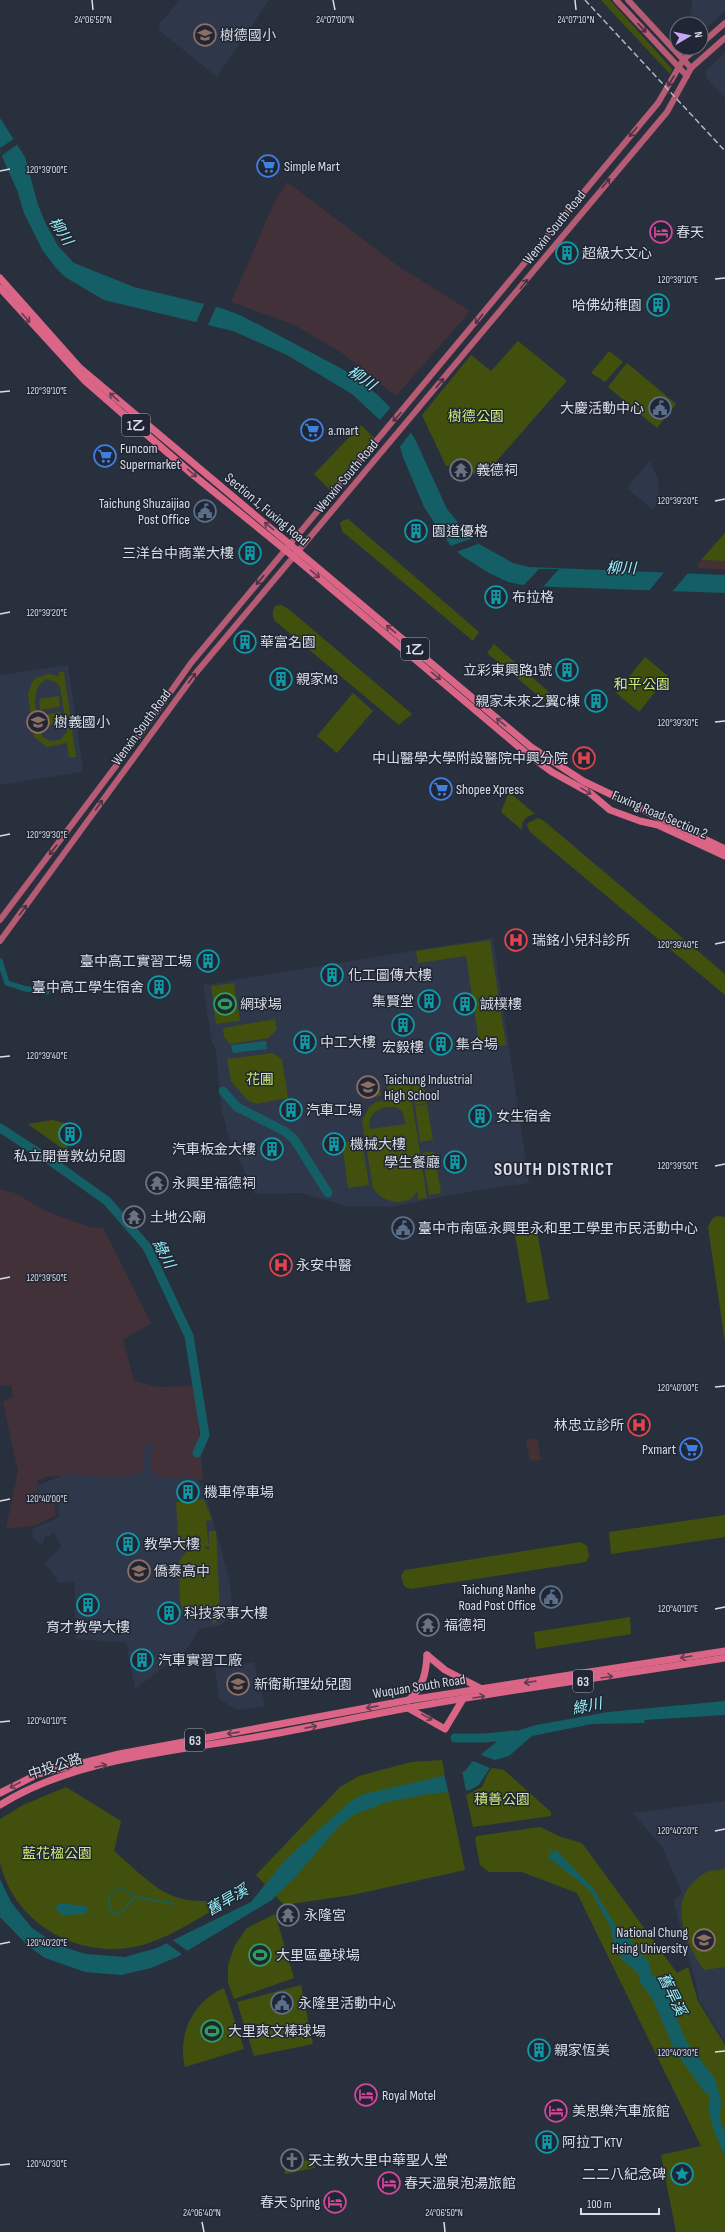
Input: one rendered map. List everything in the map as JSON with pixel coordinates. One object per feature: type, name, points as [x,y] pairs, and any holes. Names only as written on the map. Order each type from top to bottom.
[{"type":"main road","points":[[616,0],[687,76]]},
{"type":"main road","points":[[628,0],[691,68]]},
{"type":"main road","points":[[709,37],[725,23]]},
{"type":"main road","name":"Wenxin South Road","points":[[0,941],[195,674],[667,112],[691,68],[725,38]]},
{"type":"main road","name":"Wenxin South Road","points":[[0,920],[152,718],[191,663],[408,405],[499,293],[658,103],[683,60],[688,56]]},
{"type":"main road","name":"Section 1, Fuxing Road","points":[[0,278],[80,368],[287,547]]},
{"type":"main road","name":"Section 1, Fuxing Road","points":[[0,288],[84,380],[192,474],[296,554],[528,750]]},
{"type":"main road","name":"Fuxing Road Section 2","points":[[528,750],[583,781],[725,849]]},
{"type":"main road","name":"Fuxing Road Section 2","points":[[528,750],[552,772],[590,793],[610,810],[640,821],[658,825],[725,856]]},
{"type":"main road","name":"Wuquan South Road","points":[[120,1757],[483,1689],[725,1651]]},
{"type":"main road","points":[[463,1699],[445,1729],[408,1704],[426,1675],[427,1655],[445,1670],[483,1689]]},
{"type":"main road","name":"Wuquan South Road","points":[[408,1704],[463,1699],[725,1658]]},
{"type":"main road","name":"中投公路","points":[[0,1793],[38,1774],[120,1757]]},
{"type":"main road","name":"中投公路","points":[[0,1805],[22,1791],[120,1757]]},
{"type":"shaded area","name":"樹德國小","points":[[180,0],[269,0],[217,77],[160,31],[159,24]]},
{"type":"shaded area","points":[[692,0],[725,0],[725,11],[709,25],[709,16],[691,16]]},
{"type":"shaded area","points":[[725,53],[725,98],[706,77],[706,70]]},
{"type":"shaded area","points":[[0,118],[25,157],[38,205],[46,224],[58,246],[74,263],[134,287],[221,308],[242,316],[346,371],[378,395],[403,421],[415,439],[447,509],[465,531],[479,544],[513,563],[529,567],[725,575],[725,593],[527,586],[508,582],[489,573],[462,556],[451,546],[424,507],[403,457],[397,436],[352,394],[287,355],[233,331],[104,300],[65,277],[43,251],[24,213],[17,190],[0,152]]},
{"type":"shaded area","points":[[287,182],[398,266],[470,311],[396,396],[342,353],[293,324],[231,302],[274,203]]},
{"type":"shaded area","points":[[650,460],[658,480],[659,499],[653,510],[627,488]]},
{"type":"shaded area","points":[[701,560],[725,561],[725,569],[699,568],[697,565]]},
{"type":"shaded area","name":"樹義國小","points":[[68,665],[83,769],[81,772],[0,785],[0,675]]},
{"type":"shaded area","name":"Taichung Industrial High School","points":[[493,938],[529,1183],[467,1192],[390,1207],[346,1206],[301,1193],[255,1194],[229,1138],[221,1108],[216,1052],[214,1044],[212,1043],[203,985]]},
{"type":"shaded area","points":[[266,1041],[267,1049],[233,1053],[231,1045]]},
{"type":"shaded area","points":[[0,1189],[15,1193],[43,1210],[89,1227],[103,1228],[151,1323],[123,1340],[134,1381],[158,1387],[195,1386],[203,1479],[154,1482],[138,1496],[92,1477],[49,1476],[38,1480],[36,1500],[55,1505],[55,1516],[36,1525],[6,1529],[18,1471],[3,1402],[13,1397],[11,1385],[0,1386]]},
{"type":"shaded area","points":[[537,1438],[541,1460],[530,1461],[526,1440]]},
{"type":"shaded area","name":"僑泰高中","points":[[145,1444],[153,1444],[151,1471],[162,1477],[197,1478],[206,1495],[229,1579],[234,1616],[220,1625],[200,1629],[184,1652],[135,1689],[126,1643],[75,1639],[75,1581],[59,1583],[45,1563],[61,1546],[53,1532],[50,1536],[45,1536],[42,1546],[33,1538],[32,1529],[59,1517],[59,1505],[37,1501],[38,1485],[67,1474],[114,1477],[142,1473]]},
{"type":"shaded area","name":"新衛斯理幼兒園","points":[[254,1662],[265,1706],[237,1710],[219,1699],[215,1668]]},
{"type":"shaded area","name":"舊旱溪","points":[[725,1701],[725,1715],[644,1720],[645,1723],[592,1724],[532,1736],[509,1756],[495,1760],[479,1785],[470,1790],[428,1794],[387,1802],[355,1814],[340,1825],[296,1876],[272,1900],[177,1957],[151,1968],[121,1975],[85,1972],[45,1958],[28,1946],[0,1917],[0,1879],[11,1902],[32,1928],[57,1945],[86,1954],[125,1957],[157,1948],[251,1902],[285,1860],[351,1801],[364,1794],[465,1771],[472,1762],[506,1734],[536,1725],[608,1712]]},
{"type":"shaded area","name":"National Chung Hsing University","points":[[725,1801],[725,2042],[699,2000],[695,1979],[673,1901],[682,1893],[663,1848],[633,1813]]},
{"type":"shaded area","name":"舊旱溪","points":[[556,1850],[593,1888],[617,1928],[630,1939],[636,1951],[648,1960],[652,1975],[658,1978],[664,1987],[686,2041],[715,2079],[721,2100],[720,2119],[725,2134],[725,2156],[714,2131],[708,2107],[710,2102],[709,2094],[705,2093],[675,2051],[653,2000],[640,1982],[638,1973],[623,1961],[614,1945],[610,1926],[590,1890],[548,1857]]},
{"type":"shaded area","points":[[60,1903],[85,1906],[89,1909],[84,1914],[62,1915],[55,1908]]},
{"type":"green space","points":[[601,0],[610,0],[672,69],[670,74]]},
{"type":"green space","name":"樹德公園","points":[[518,341],[566,380],[565,383],[481,479],[472,472],[472,468],[463,461],[457,465],[446,466],[422,415],[471,355],[491,371]]},
{"type":"green space","points":[[609,351],[623,362],[605,382],[591,373]]},
{"type":"green space","points":[[627,363],[676,404],[657,428],[608,387]]},
{"type":"green space","points":[[361,425],[374,438],[330,490],[314,474]]},
{"type":"green space","points":[[348,519],[479,632],[473,641],[342,531],[340,523]]},
{"type":"green space","points":[[725,533],[725,561],[701,560]]},
{"type":"green space","points":[[282,605],[412,714],[399,725],[275,621],[273,617],[274,608],[275,606]]},
{"type":"green space","points":[[494,644],[558,700],[552,707],[487,653]]},
{"type":"green space","name":"和平公園","points":[[645,657],[668,676],[639,712],[616,693]]},
{"type":"green space","points":[[59,672],[64,672],[76,757],[69,757],[67,743],[47,747],[34,737],[28,694],[32,682],[36,678],[49,674],[59,676]],"holes":[[[47,679],[57,683],[60,687],[67,731],[61,739],[52,741],[45,738],[41,733],[35,703],[37,689],[41,683]]]},
{"type":"green space","points":[[353,693],[373,711],[337,753],[317,736]]},
{"type":"green space","points":[[59,696],[60,707],[40,710],[39,699]]},
{"type":"green space","points":[[61,712],[63,723],[43,726],[41,715]]},
{"type":"green space","points":[[509,792],[535,814],[529,816],[523,821],[522,830],[501,812]]},
{"type":"green space","points":[[538,818],[544,821],[725,974],[725,995],[530,832],[527,826],[528,823]]},
{"type":"green space","points":[[490,940],[506,1045],[480,1048],[466,956],[418,963],[416,951]]},
{"type":"green space","name":"網球場","points":[[234,983],[240,1021],[216,1024],[211,986]]},
{"type":"green space","name":"花圃","points":[[275,1019],[277,1029],[269,1038],[230,1044],[224,1037],[223,1028]]},
{"type":"green space","name":"花圃","points":[[272,1053],[282,1059],[288,1098],[256,1104],[247,1100],[231,1081],[227,1059]]},
{"type":"green space","points":[[423,1080],[427,1103],[415,1105],[411,1081]]},
{"type":"green space","points":[[410,1082],[412,1094],[389,1098],[387,1086]]},
{"type":"green space","points":[[380,1088],[381,1096],[363,1099],[362,1091]]},
{"type":"green space","points":[[411,1095],[427,1198],[418,1199],[417,1191],[413,1197],[407,1200],[395,1202],[383,1198],[373,1189],[362,1120],[370,1106],[376,1102],[391,1099],[405,1102],[405,1097]],"holes":[[[387,1107],[395,1107],[402,1111],[406,1124],[370,1129],[369,1124],[373,1114]]]},
{"type":"green space","points":[[427,1104],[433,1140],[420,1142],[418,1129],[421,1128],[418,1128],[415,1106]]},
{"type":"green space","points":[[52,1120],[64,1123],[68,1150],[60,1147],[28,1124]]},
{"type":"green space","points":[[362,1140],[369,1185],[348,1188],[342,1143]]},
{"type":"green space","points":[[434,1151],[441,1193],[429,1195],[422,1153]]},
{"type":"green space","points":[[717,1216],[725,1217],[725,1342],[708,1227],[712,1219]]},
{"type":"green space","points":[[536,1225],[549,1299],[527,1303],[514,1229]]},
{"type":"green space","points":[[204,1499],[212,1520],[206,1521],[209,1546],[209,1531],[216,1531],[220,1613],[218,1620],[213,1624],[212,1616],[200,1621],[187,1617],[182,1610],[180,1600],[179,1561],[188,1549],[179,1549],[176,1502]]},
{"type":"green space","points":[[725,1515],[725,1537],[611,1554],[609,1532]]},
{"type":"green space","points":[[581,1542],[587,1546],[589,1556],[586,1562],[410,1589],[404,1586],[401,1576],[405,1570]]},
{"type":"green space","points":[[630,1617],[631,1634],[536,1649],[534,1632]]},
{"type":"green space","points":[[442,1760],[465,1870],[352,1895],[284,1905],[256,1875],[340,1787],[359,1776],[411,1762]]},
{"type":"green space","name":"積善公園","points":[[492,1768],[504,1770],[551,1812],[551,1816],[473,1827],[466,1795],[482,1787],[488,1773]]},
{"type":"green space","name":"藍花楹公園","points":[[66,1787],[121,1821],[114,1851],[155,1886],[180,1898],[195,1901],[212,1901],[234,1898],[169,1935],[146,1944],[122,1949],[99,1948],[76,1943],[55,1934],[36,1921],[20,1904],[8,1885],[0,1862],[0,1819],[23,1805]]},
{"type":"green space","points":[[540,1827],[561,1837],[582,1843],[677,1973],[688,1967],[698,2001],[725,2045],[725,2232],[676,2232],[661,2155],[701,2146],[577,1893],[522,1872],[489,1872],[480,1865],[475,1839],[477,1836]]},
{"type":"green space","points":[[725,1869],[725,1967],[704,1970],[692,1950],[683,1926],[681,1913],[682,1901],[687,1890],[702,1874],[709,1871]]},
{"type":"green space","name":"大里區壘球場","points":[[275,1914],[294,1978],[234,1999],[228,1983],[228,1965],[235,1945],[247,1928]]},
{"type":"green space","points":[[301,1985],[313,2044],[254,2056],[237,2002]]},
{"type":"green space","name":"大里爽文棒球場","points":[[224,1988],[244,2049],[185,2067],[183,2043],[190,2020],[204,2001]]},
{"type":"green space","points":[[313,2159],[315,2168],[285,2174],[284,2165]]},
{"type":"pier","points":[[14,139],[18,144],[1,156],[0,148]]},
{"type":"pier","points":[[205,302],[216,307],[208,325],[196,323]]},
{"type":"pier","points":[[392,406],[412,431],[399,448],[395,437],[379,421]]},
{"type":"pier","points":[[473,538],[478,544],[456,552],[451,546]]},
{"type":"pier","points":[[539,569],[559,569],[542,588],[523,586]]},
{"type":"pier","points":[[666,570],[689,572],[671,593],[648,592]]},
{"type":"pier","points":[[479,1754],[497,1761],[490,1768],[471,1760]]},
{"type":"pier","points":[[462,1770],[466,1791],[449,1794],[444,1774]]},
{"type":"pier","points":[[171,1939],[189,1952],[183,1955],[165,1942]]},
{"type":"waterway","points":[[0,961],[7,983],[26,989],[47,992]]},
{"type":"waterway","points":[[223,1091],[237,1107],[286,1132],[294,1139],[328,1193]]},
{"type":"waterway","name":"綠川","points":[[0,1128],[48,1159],[107,1201],[147,1247],[189,1336],[205,1435],[197,1453]]},
{"type":"waterway","name":"綠川","points":[[455,1738],[485,1738],[514,1735]]},
{"type":"waterway","name":"舊旱溪","points":[[549,1849],[553,1853]]},
{"type":"waterway","points":[[135,1897],[120,1914],[111,1912],[108,1904],[111,1895],[120,1887],[135,1897],[175,1904]]},
{"type":"railway","points":[[585,0],[725,151]]},
{"type":"place","name":"樹德國小","points":[[205,35]]},
{"type":"place","name":"Simple Mart","points":[[268,166]]},
{"type":"place","name":"春天","points":[[661,232]]},
{"type":"place","name":"超級大文心","points":[[567,253]]},
{"type":"place","name":"哈佛幼稚園","points":[[658,305]]},
{"type":"place","name":"大慶活動中心","points":[[660,408]]},
{"type":"place","name":"a.mart","points":[[312,430]]},
{"type":"place","name":"Funcom Supermarket","points":[[105,456]]},
{"type":"place","name":"義德祠","points":[[461,470]]},
{"type":"place","name":"Taichung Shuzaijiao Post Office","points":[[205,511]]},
{"type":"place","name":"園道優格","points":[[416,531]]},
{"type":"place","name":"三洋台中商業大樓","points":[[250,553]]},
{"type":"place","name":"布拉格","points":[[496,597]]},
{"type":"place","name":"華富名園","points":[[245,642]]},
{"type":"place","name":"立彩東興路1號","points":[[567,670]]},
{"type":"place","name":"親家M3","points":[[281,679]]},
{"type":"place","name":"親家未來之翼C棟","points":[[596,701]]},
{"type":"place","name":"樹義國小","points":[[38,722]]},
{"type":"place","name":"中山醫學大學附設醫院中興分院","points":[[584,758]]},
{"type":"place","name":"Shopee Xpress","points":[[441,789]]},
{"type":"place","name":"瑞銘小兒科診所","points":[[516,940]]},
{"type":"place","name":"臺中高工實習工場","points":[[208,961]]},
{"type":"place","name":"化工圖傳大樓","points":[[332,975]]},
{"type":"place","name":"臺中高工學生宿舍","points":[[159,987]]},
{"type":"place","name":"集賢堂","points":[[429,1001]]},
{"type":"place","name":"網球場","points":[[225,1004]]},
{"type":"place","name":"誠樸樓","points":[[465,1004]]},
{"type":"place","name":"宏毅樓","points":[[403,1025]]},
{"type":"place","name":"中工大樓","points":[[305,1042]]},
{"type":"place","name":"集合場","points":[[441,1044]]},
{"type":"place","name":"Taichung Industrial High School","points":[[368,1087]]},
{"type":"place","name":"汽車工場","points":[[291,1110]]},
{"type":"place","name":"女生宿舍","points":[[480,1116]]},
{"type":"place","name":"私立開普敦幼兒園","points":[[70,1134]]},
{"type":"place","name":"機械大樓","points":[[334,1144]]},
{"type":"place","name":"汽車板金大樓","points":[[272,1149]]},
{"type":"place","name":"學生餐廳","points":[[455,1162]]},
{"type":"place","name":"永興里福德祠","points":[[157,1183]]},
{"type":"place","name":"土地公廟","points":[[134,1217]]},
{"type":"place","name":"臺中市南區永興里永和里工學里市民活動中心","points":[[403,1228]]},
{"type":"place","name":"永安中醫","points":[[281,1265]]},
{"type":"place","name":"林忠立診所","points":[[639,1425]]},
{"type":"place","name":"Pxmart","points":[[691,1449]]},
{"type":"place","name":"機車停車場","points":[[188,1492]]},
{"type":"place","name":"教學大樓","points":[[128,1544]]},
{"type":"place","name":"僑泰高中","points":[[139,1571]]},
{"type":"place","name":"Taichung Nanhe Road Post Office","points":[[551,1597]]},
{"type":"place","name":"育才教學大樓","points":[[88,1605]]},
{"type":"place","name":"科技家事大樓","points":[[169,1613]]},
{"type":"place","name":"福德祠","points":[[428,1625]]},
{"type":"place","name":"汽車實習工廠","points":[[142,1660]]},
{"type":"place","name":"新衛斯理幼兒園","points":[[238,1684]]},
{"type":"place","name":"永隆宮","points":[[288,1915]]},
{"type":"place","name":"National Chung Hsing University","points":[[704,1940]]},
{"type":"place","name":"大里區壘球場","points":[[260,1955]]},
{"type":"place","name":"永隆里活動中心","points":[[282,2003]]},
{"type":"place","name":"大里爽文棒球場","points":[[212,2031]]},
{"type":"place","name":"親家恆美","points":[[539,2050]]},
{"type":"place","name":"Royal Motel","points":[[366,2095]]},
{"type":"place","name":"美思樂汽車旅館","points":[[556,2111]]},
{"type":"place","name":"阿拉丁KTV","points":[[547,2142]]},
{"type":"place","name":"天主教大里中華聖人堂","points":[[292,2160]]},
{"type":"place","name":"二二八紀念碑","points":[[682,2174]]},
{"type":"place","name":"春天溫泉泡湯旅館","points":[[389,2183]]},
{"type":"place","name":"春天 Spring","points":[[335,2202]]},
{"type":"district","name":"SOUTH DISTRICT","points":[[554,1169]]},
{"type":"water label","name":"柳川","points":[[61,231]]},
{"type":"water label","name":"柳川","points":[[362,378]]},
{"type":"water label","name":"柳川","points":[[621,568]]}]
